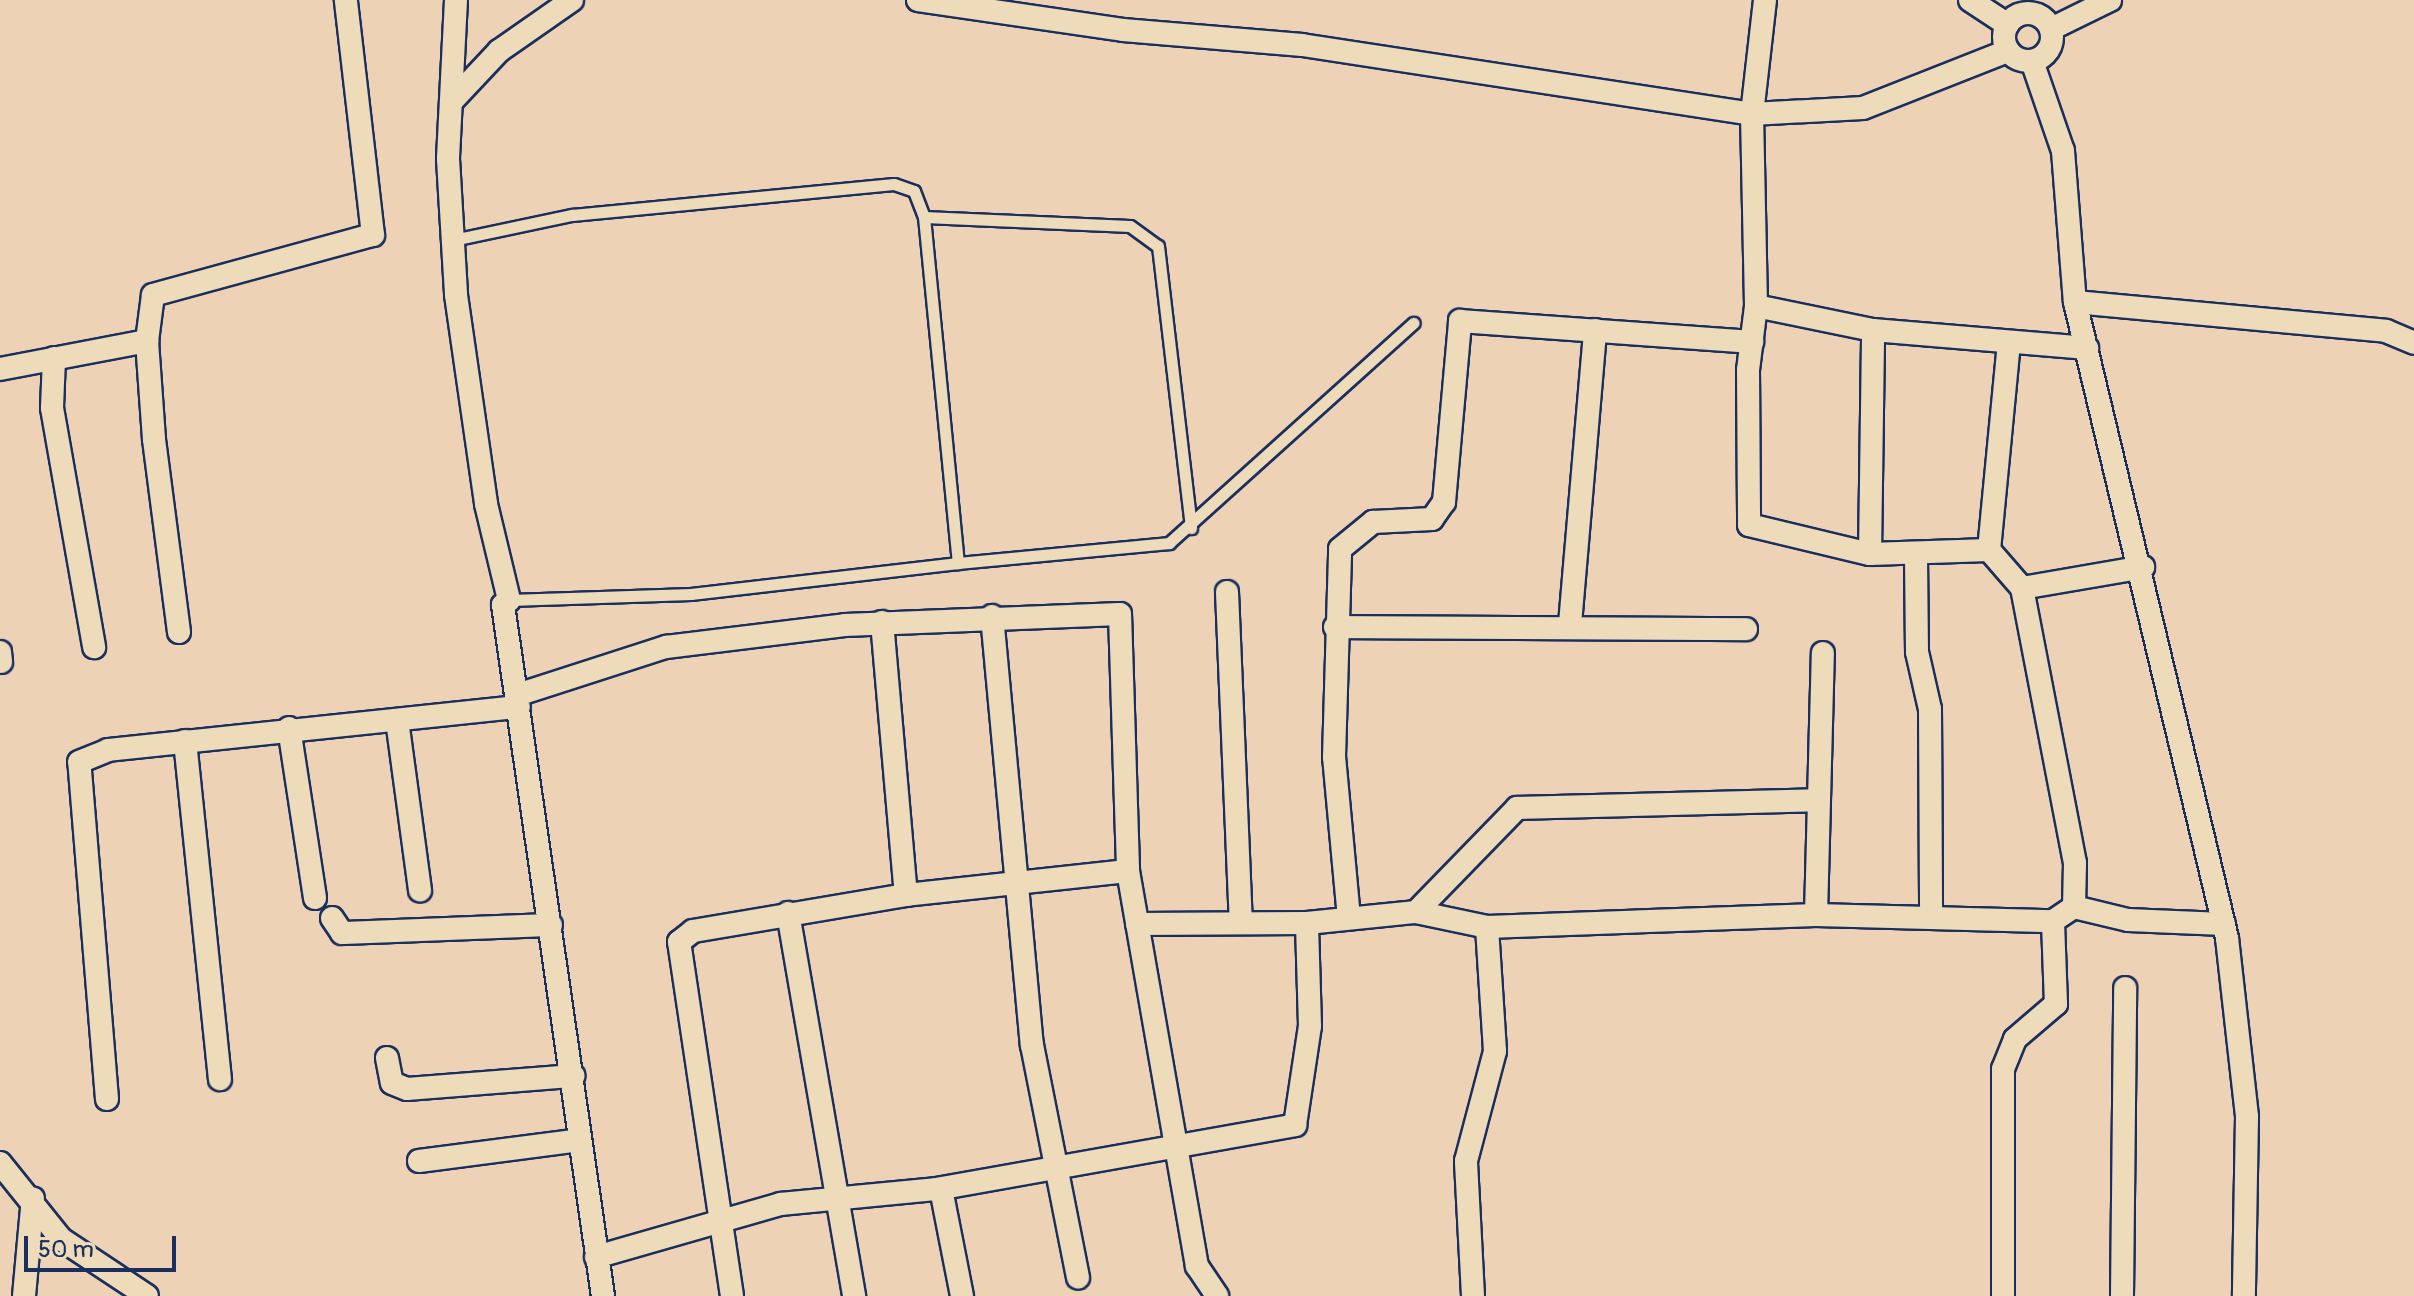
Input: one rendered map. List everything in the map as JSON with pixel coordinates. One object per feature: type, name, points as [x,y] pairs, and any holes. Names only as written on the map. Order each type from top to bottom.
[{"type":"street","points":[[179,632],[147,341],[153,295],[174,284],[373,235],[346,0]]},
{"type":"street","points":[[456,0],[452,101],[453,240],[486,504],[509,600],[503,605],[603,1296]]},
{"type":"street","points":[[452,101],[499,51],[572,0]]},
{"type":"street","points":[[918,0],[1123,30],[1302,45],[1752,114],[1863,108],[2008,51],[2032,61],[2063,151],[2075,302],[2143,567],[2224,924],[2247,1117],[2244,1296]]},
{"type":"street","points":[[1765,0],[1752,114],[1756,306],[1752,342],[1749,525],[1870,554],[1916,557],[1989,550]]},
{"type":"street","points":[[1970,0],[2008,25]]},
{"type":"street","points":[[2051,29],[2110,0]]},
{"type":"street","points":[[2008,25],[2027,13],[2051,29]]},
{"type":"street","points":[[2008,25],[2008,51]]},
{"type":"street","points":[[2032,61],[2049,49],[2051,29]]},
{"type":"street","points":[[2075,302],[2386,331],[2414,343]]},
{"type":"street","points":[[1756,306],[1873,330],[2087,348]]},
{"type":"street","points":[[1349,918],[1334,757],[1335,627],[1340,549],[1373,522],[1432,519],[1444,502],[1460,321],[1752,342]]},
{"type":"street","points":[[1570,624],[1595,330]]},
{"type":"street","points":[[1870,554],[1873,330]]},
{"type":"street","points":[[0,369],[147,341]]},
{"type":"street","points":[[2009,343],[1989,550],[2022,588],[2075,863],[2074,907]]},
{"type":"street","points":[[54,358],[52,408],[94,647]]},
{"type":"street","points":[[1916,557],[1917,652],[1930,709],[1931,918]]},
{"type":"street","points":[[2022,588],[2143,567]]},
{"type":"street","points":[[1227,592],[1241,922]]},
{"type":"street","points":[[107,1099],[79,762],[108,750],[289,728],[397,720],[518,701],[666,647],[882,622],[1120,614],[1128,871],[1197,1266],[1217,1296]]},
{"type":"street","points":[[992,616],[1032,1045],[1078,1277]]},
{"type":"street","points":[[882,622],[906,895]]},
{"type":"street","points":[[1335,627],[1570,624],[1746,629]]},
{"type":"street","points":[[1816,915],[1815,800],[1823,653]]},
{"type":"street","points":[[397,720],[420,890]]},
{"type":"street","points":[[289,728],[315,898]]},
{"type":"street","points":[[185,741],[220,1079]]},
{"type":"street","points":[[1416,912],[1517,808],[1815,800]]},
{"type":"street","points":[[732,1296],[679,942],[693,931],[788,913],[1015,880],[1128,871]]},
{"type":"street","points":[[1137,924],[1307,923],[1416,912],[1487,927],[1816,915],[2053,921],[2074,907],[2128,920],[2224,924]]},
{"type":"street","points":[[788,913],[854,1296]]},
{"type":"street","points":[[332,918],[342,933],[551,925]]},
{"type":"street","points":[[2003,1296],[2003,1069],[2015,1039],[2056,1004],[2053,921]]},
{"type":"street","points":[[596,1257],[720,1219],[839,1196],[941,1189],[1295,1125],[1310,1026],[1307,923]]},
{"type":"street","points":[[1473,1296],[1468,1133],[1495,1051],[1487,927]]},
{"type":"street","points":[[2122,1296],[2125,988]]},
{"type":"street","points":[[387,1058],[392,1083],[407,1089],[573,1076]]},
{"type":"street","points":[[419,1161],[580,1140]]},
{"type":"street","points":[[0,1163],[33,1198],[61,1239],[147,1296]]},
{"type":"street","points":[[941,1189],[962,1296]]},
{"type":"street","points":[[24,1296],[33,1198]]},
{"type":"lane","points":[[453,240],[572,215],[894,184],[914,191],[924,217],[958,563]]},
{"type":"lane","points":[[924,217],[1130,226],[1158,246],[1191,528]]},
{"type":"lane","points":[[509,600],[691,594],[958,563],[1152,546],[1191,528],[1413,323]]}]
